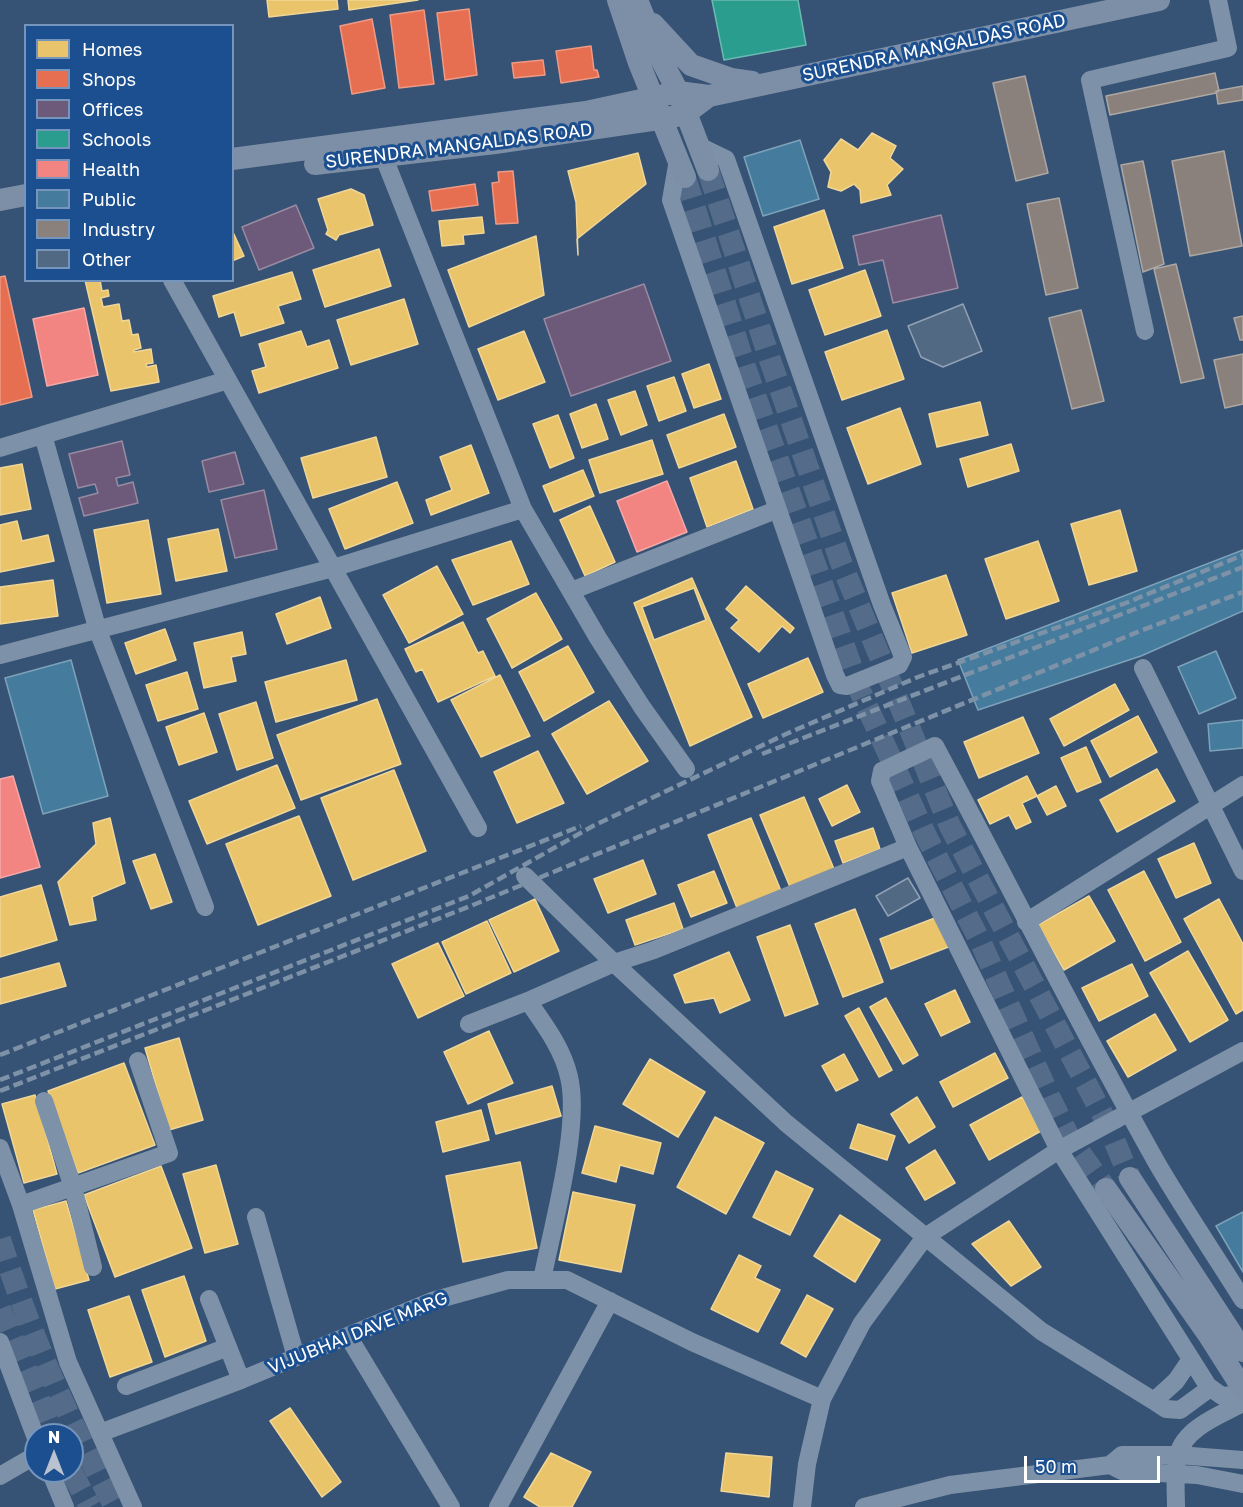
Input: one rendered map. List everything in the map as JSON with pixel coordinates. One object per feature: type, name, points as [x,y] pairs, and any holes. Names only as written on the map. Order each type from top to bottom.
[{"type":"main road","points":[[618,0],[681,168]]},
{"type":"main road","name":"SURENDRA MANGALDAS ROAD","points":[[710,96],[1159,0]]},
{"type":"main road","points":[[638,5],[691,65],[731,79],[769,84]]},
{"type":"main road","points":[[638,5],[678,92],[708,170]]},
{"type":"main road","points":[[678,92],[710,96]]},
{"type":"main road","name":"SURENDRA MANGALDAS ROAD","points":[[658,108],[678,92]]},
{"type":"main road","points":[[685,114],[710,96]]},
{"type":"main road","name":"SURENDRA MANGALDAS ROAD","points":[[234,173],[658,108],[685,114]]},
{"type":"main road","name":"SURENDRA MANGALDAS ROAD","points":[[234,159],[380,149]]},
{"type":"main road","points":[[0,188],[24,184]]},
{"type":"main road","points":[[0,200],[24,195]]},
{"type":"main road","points":[[1130,1178],[1243,1351]]},
{"type":"main road","points":[[1106,1189],[1210,1337],[1243,1389]]},
{"type":"street","points":[[1145,332],[1090,80],[1235,46],[1218,0]]},
{"type":"street","points":[[681,168],[670,200],[838,683],[847,686],[902,663],[903,657],[882,605],[726,159],[699,146]]},
{"type":"street","points":[[380,149],[523,509],[642,707],[687,769]]},
{"type":"street","points":[[173,282],[478,828]]},
{"type":"street","points":[[0,447],[228,380]]},
{"type":"street","points":[[44,435],[98,631],[205,907]]},
{"type":"street","points":[[0,655],[333,568],[523,509]]},
{"type":"street","points":[[571,591],[776,510]]},
{"type":"street","points":[[1143,668],[1243,871]]},
{"type":"street","points":[[1243,1300],[1128,1111],[1026,922],[968,804],[935,746],[882,771],[879,777],[908,847],[1059,1150],[1210,1388],[1222,1396],[1243,1394]]},
{"type":"street","points":[[1026,922],[1209,804],[1243,785]]},
{"type":"street","points":[[469,1024],[614,963],[654,950],[908,847]]},
{"type":"street","points":[[525,876],[614,963],[786,1123],[1041,1331],[1173,1412],[1180,1410],[1210,1388]]},
{"type":"street","points":[[528,1001],[550,1032],[569,1077],[572,1117],[542,1280]]},
{"type":"street","points":[[802,1507],[807,1464],[822,1400],[862,1323],[926,1237],[1059,1150],[1243,1051]]},
{"type":"street","points":[[21,1205],[169,1153],[138,1061]]},
{"type":"street","points":[[44,1101],[73,1187],[93,1267]]},
{"type":"street","points":[[0,1148],[21,1205],[68,1362],[133,1507]]},
{"type":"street","points":[[256,1217],[296,1358]]},
{"type":"street","name":"VIJUBHAI DAVE MARG","points":[[100,1433],[241,1380],[432,1301],[508,1280],[567,1280],[692,1342],[822,1400]]},
{"type":"street","points":[[209,1299],[241,1380]]},
{"type":"street","points":[[498,1507],[610,1301]]},
{"type":"street","points":[[348,1336],[451,1507]]},
{"type":"street","points":[[0,1342],[30,1423]]},
{"type":"street","points":[[126,1386],[228,1347]]},
{"type":"street","points":[[1154,1401],[1176,1381],[1191,1359]]},
{"type":"street","points":[[1176,1507],[1178,1455],[1183,1445],[1202,1425],[1243,1403]]},
{"type":"street","points":[[864,1507],[950,1485],[1110,1465],[1122,1455],[1178,1455],[1243,1460]]},
{"type":"street","points":[[0,1476],[24,1462]]},
{"type":"street","points":[[1110,1465],[1122,1471],[1197,1475],[1243,1484]]},
{"type":"street","points":[[55,1483],[65,1507]]},
{"type":"building: Homes","points":[[267,0],[337,0],[338,9],[269,17]]},
{"type":"building: Homes","points":[[348,0],[418,0],[349,10]]},
{"type":"building: Homes","points":[[872,133],[896,146],[890,158],[903,169],[887,185],[891,195],[861,203],[860,190],[854,184],[841,191],[828,187],[831,172],[824,160],[841,139],[858,150]]},
{"type":"building: Homes","points":[[638,153],[646,184],[577,239],[576,202],[568,171]]},
{"type":"building: Homes","points":[[351,189],[364,195],[373,225],[339,235],[336,240],[326,234],[328,230],[318,199]]},
{"type":"building: Homes","points":[[824,210],[843,268],[792,284],[774,227]]},
{"type":"building: Homes","points":[[482,217],[484,233],[463,235],[464,244],[442,246],[439,221]]},
{"type":"building: Homes","points":[[234,234],[244,256],[234,260]]},
{"type":"building: Homes","points":[[536,236],[544,295],[469,327],[448,270]]},
{"type":"building: Homes","points":[[379,249],[391,286],[325,307],[313,270]]},
{"type":"building: Homes","points":[[865,270],[881,316],[825,335],[809,290]]},
{"type":"building: Homes","points":[[292,272],[301,299],[278,306],[284,323],[241,336],[234,312],[219,317],[213,296]]},
{"type":"building: Homes","points":[[85,282],[100,282],[102,291],[108,290],[109,296],[101,298],[103,307],[119,304],[122,321],[129,320],[132,335],[138,334],[141,348],[134,352],[151,349],[153,363],[146,364],[147,367],[156,365],[159,382],[111,391]]},
{"type":"building: Homes","points":[[404,299],[418,344],[351,365],[337,320]]},
{"type":"building: Homes","points":[[887,330],[904,379],[842,400],[825,352]]},
{"type":"building: Homes","points":[[301,331],[307,347],[329,340],[338,368],[259,393],[252,371],[266,367],[259,344]]},
{"type":"building: Homes","points":[[524,331],[545,382],[498,400],[478,349]]},
{"type":"building: Homes","points":[[709,364],[721,399],[694,408],[682,374]]},
{"type":"building: Homes","points":[[674,377],[686,411],[659,421],[647,386]]},
{"type":"building: Homes","points":[[635,391],[647,425],[621,435],[608,400]]},
{"type":"building: Homes","points":[[980,402],[988,435],[937,447],[929,414]]},
{"type":"building: Homes","points":[[596,404],[608,439],[582,448],[570,414]]},
{"type":"building: Homes","points":[[900,408],[921,464],[868,484],[847,428]]},
{"type":"building: Homes","points":[[724,414],[736,447],[679,468],[667,435]]},
{"type":"building: Homes","points":[[558,415],[574,458],[550,468],[533,424]]},
{"type":"building: Homes","points":[[376,437],[387,477],[313,498],[301,458]]},
{"type":"building: Homes","points":[[652,440],[663,474],[600,493],[589,460]]},
{"type":"building: Homes","points":[[1011,444],[1019,471],[968,487],[960,459]]},
{"type":"building: Homes","points":[[471,445],[489,493],[431,515],[426,500],[452,490],[440,457]]},
{"type":"building: Homes","points":[[736,461],[753,509],[707,527],[690,478]]},
{"type":"building: Homes","points":[[22,464],[31,509],[0,515],[0,468]]},
{"type":"building: Homes","points":[[583,470],[594,496],[554,512],[543,486]]},
{"type":"building: Homes","points":[[397,482],[413,523],[345,549],[329,509]]},
{"type":"building: Homes","points":[[590,506],[615,562],[585,576],[560,520]]},
{"type":"building: Homes","points":[[1120,510],[1137,571],[1089,585],[1071,524]]},
{"type":"building: Homes","points":[[148,520],[161,594],[107,603],[94,530]]},
{"type":"building: Homes","points":[[17,521],[22,541],[48,535],[54,561],[0,572],[0,525]]},
{"type":"building: Homes","points":[[218,529],[227,571],[176,581],[168,539]]},
{"type":"building: Homes","points":[[511,541],[529,584],[473,605],[452,560]]},
{"type":"building: Homes","points":[[1038,541],[1059,601],[1006,619],[985,559]]},
{"type":"building: Homes","points":[[437,566],[463,614],[409,643],[383,595]]},
{"type":"building: Homes","points":[[946,575],[967,635],[912,653],[892,593]]},
{"type":"building: Homes","points":[[692,578],[752,717],[690,746],[634,603]]},
{"type":"building: Homes","points":[[53,580],[58,616],[0,624],[0,587]]},
{"type":"building: Homes","points":[[746,586],[794,628],[790,633],[782,626],[759,652],[731,628],[739,620],[726,609]]},
{"type":"building: Homes","points":[[694,588],[706,620],[654,640],[642,607]]},
{"type":"building: Homes","points":[[536,593],[562,639],[512,668],[487,619]]},
{"type":"building: Homes","points":[[320,597],[331,628],[287,644],[276,614]]},
{"type":"building: Homes","points":[[463,622],[478,653],[483,651],[495,676],[438,702],[422,669],[416,672],[405,649]]},
{"type":"building: Homes","points":[[165,629],[176,660],[136,674],[125,643]]},
{"type":"building: Homes","points":[[242,632],[246,654],[231,657],[236,681],[204,688],[194,643]]},
{"type":"building: Homes","points":[[568,646],[594,692],[544,721],[519,672]]},
{"type":"building: Homes","points":[[808,658],[823,692],[763,718],[748,684]]},
{"type":"building: Homes","points":[[346,660],[357,700],[276,722],[265,682]]},
{"type":"building: Homes","points":[[187,672],[198,709],[158,721],[146,685]]},
{"type":"building: Homes","points":[[500,675],[530,736],[481,757],[451,700]]},
{"type":"building: Homes","points":[[1115,684],[1129,710],[1064,746],[1050,719]]},
{"type":"building: Homes","points":[[377,699],[401,764],[301,800],[277,735]]},
{"type":"building: Homes","points":[[609,701],[648,761],[587,794],[552,734]]},
{"type":"building: Homes","points":[[256,702],[273,758],[237,770],[219,714]]},
{"type":"building: Homes","points":[[204,713],[217,752],[179,765],[166,727]]},
{"type":"building: Homes","points":[[1138,716],[1157,752],[1110,777],[1091,741]]},
{"type":"building: Homes","points":[[1023,717],[1039,753],[979,778],[964,742]]},
{"type":"building: Homes","points":[[1086,747],[1101,782],[1077,792],[1061,758]]},
{"type":"building: Homes","points":[[538,751],[564,803],[517,823],[494,772]]},
{"type":"building: Homes","points":[[277,765],[295,808],[207,844],[189,801]]},
{"type":"building: Homes","points":[[1157,769],[1175,801],[1117,832],[1100,800]]},
{"type":"building: Homes","points":[[394,770],[426,851],[353,880],[321,798]]},
{"type":"building: Homes","points":[[1027,776],[1037,796],[1022,803],[1031,822],[1016,829],[1009,815],[990,824],[978,800]]},
{"type":"building: Homes","points":[[847,785],[860,812],[832,826],[819,799]]},
{"type":"building: Homes","points":[[1056,786],[1066,806],[1047,815],[1037,796]]},
{"type":"building: Homes","points":[[804,797],[834,869],[790,887],[760,815]]},
{"type":"building: Homes","points":[[299,816],[331,896],[258,925],[226,844]]},
{"type":"building: Homes","points":[[110,818],[125,883],[92,897],[96,920],[70,925],[58,882],[96,844],[93,823]]},
{"type":"building: Homes","points":[[751,818],[781,891],[737,908],[708,835]]},
{"type":"building: Homes","points":[[873,828],[880,849],[843,863],[835,841]]},
{"type":"building: Homes","points":[[1194,843],[1211,883],[1176,898],[1158,859]]},
{"type":"building: Homes","points":[[155,854],[172,902],[151,909],[133,861]]},
{"type":"building: Homes","points":[[643,860],[656,894],[608,913],[594,879]]},
{"type":"building: Homes","points":[[714,871],[727,903],[691,917],[678,885]]},
{"type":"building: Homes","points":[[1144,871],[1181,942],[1145,961],[1108,890]]},
{"type":"building: Homes","points":[[41,885],[57,940],[0,957],[0,897]]},
{"type":"building: Homes","points":[[1089,896],[1115,941],[1064,970],[1038,925]]},
{"type":"building: Homes","points":[[535,899],[559,951],[514,972],[489,920]]},
{"type":"building: Homes","points":[[1219,899],[1243,944],[1243,1010],[1236,1014],[1184,919]]},
{"type":"building: Homes","points":[[674,903],[683,929],[635,945],[626,920]]},
{"type":"building: Homes","points":[[855,909],[883,982],[843,997],[815,924]]},
{"type":"building: Homes","points":[[940,916],[951,946],[891,969],[880,939]]},
{"type":"building: Homes","points":[[487,921],[511,973],[466,994],[442,942]]},
{"type":"building: Homes","points":[[790,925],[818,1004],[785,1016],[757,937]]},
{"type":"building: Homes","points":[[438,943],[464,996],[418,1018],[392,964]]},
{"type":"building: Homes","points":[[1188,951],[1228,1020],[1190,1042],[1150,973]]},
{"type":"building: Homes","points":[[729,952],[750,1000],[720,1013],[714,998],[685,1003],[674,975]]},
{"type":"building: Homes","points":[[59,963],[66,986],[0,1004],[0,979]]},
{"type":"building: Homes","points":[[1132,964],[1148,996],[1099,1021],[1082,988]]},
{"type":"building: Homes","points":[[955,990],[970,1022],[941,1036],[925,1004]]},
{"type":"building: Homes","points":[[886,998],[918,1055],[903,1064],[870,1007]]},
{"type":"building: Homes","points":[[859,1008],[892,1070],[879,1077],[845,1016]]},
{"type":"building: Homes","points":[[1155,1014],[1176,1050],[1128,1077],[1107,1041]]},
{"type":"building: Homes","points":[[489,1031],[513,1083],[468,1104],[444,1052]]},
{"type":"building: Homes","points":[[179,1038],[203,1120],[169,1130],[145,1048]]},
{"type":"building: Homes","points":[[995,1053],[1008,1078],[953,1107],[940,1082]]},
{"type":"building: Homes","points":[[844,1054],[858,1080],[836,1091],[822,1066]]},
{"type":"building: Homes","points":[[650,1059],[705,1092],[678,1137],[623,1104]]},
{"type":"building: Homes","points":[[124,1063],[155,1145],[78,1173],[48,1091]]},
{"type":"building: Homes","points":[[552,1086],[561,1116],[496,1134],[488,1104]]},
{"type":"building: Homes","points":[[35,1095],[57,1174],[24,1183],[2,1104]]},
{"type":"building: Homes","points":[[917,1097],[935,1127],[909,1143],[891,1114]]},
{"type":"building: Homes","points":[[1022,1097],[1041,1131],[989,1160],[970,1125]]},
{"type":"building: Homes","points":[[481,1110],[489,1140],[443,1152],[436,1122]]},
{"type":"building: Homes","points":[[715,1117],[764,1143],[726,1214],[677,1187]]},
{"type":"building: Homes","points":[[858,1124],[895,1136],[887,1160],[850,1148]]},
{"type":"building: Homes","points":[[595,1126],[661,1143],[653,1174],[620,1165],[616,1182],[582,1173]]},
{"type":"building: Homes","points":[[935,1150],[955,1183],[925,1200],[906,1168]]},
{"type":"building: Homes","points":[[520,1162],[537,1248],[463,1262],[446,1176]]},
{"type":"building: Homes","points":[[216,1165],[238,1244],[205,1253],[183,1174]]},
{"type":"building: Homes","points":[[161,1166],[192,1248],[115,1277],[84,1195]]},
{"type":"building: Homes","points":[[776,1171],[813,1189],[790,1235],[753,1217]]},
{"type":"building: Homes","points":[[573,1192],[635,1205],[621,1272],[559,1260]]},
{"type":"building: Homes","points":[[66,1201],[89,1280],[55,1289],[33,1210]]},
{"type":"building: Homes","points":[[840,1215],[880,1240],[855,1282],[814,1256]]},
{"type":"building: Homes","points":[[1009,1221],[1041,1267],[1011,1286],[972,1244]]},
{"type":"building: Homes","points":[[739,1255],[761,1266],[755,1278],[780,1290],[758,1332],[711,1309]]},
{"type":"building: Homes","points":[[184,1276],[206,1341],[165,1357],[142,1290]]},
{"type":"building: Homes","points":[[807,1295],[833,1309],[806,1357],[781,1343]]},
{"type":"building: Homes","points":[[129,1296],[152,1362],[110,1377],[88,1310]]},
{"type":"building: Homes","points":[[290,1408],[341,1482],[322,1497],[270,1421]]},
{"type":"building: Homes","points":[[551,1453],[591,1472],[572,1507],[540,1507],[524,1497]]},
{"type":"building: Homes","points":[[726,1453],[772,1457],[769,1497],[721,1491]]},
{"type":"building: Shops","points":[[469,9],[477,75],[445,80],[437,13]]},
{"type":"building: Shops","points":[[424,10],[434,84],[399,88],[390,15]]},
{"type":"building: Shops","points":[[372,19],[385,88],[352,94],[340,26]]},
{"type":"building: Shops","points":[[591,46],[594,70],[597,70],[599,77],[561,83],[556,51]]},
{"type":"building: Shops","points":[[543,60],[545,75],[514,78],[512,63]]},
{"type":"building: Shops","points":[[513,171],[518,223],[496,224],[492,183],[499,182],[498,172]]},
{"type":"building: Shops","points":[[475,184],[478,205],[432,211],[429,191]]},
{"type":"building: Shops","points":[[5,276],[32,397],[0,405],[0,277]]},
{"type":"building: Offices","points":[[296,205],[314,248],[259,270],[242,227]]},
{"type":"building: Offices","points":[[941,215],[958,288],[893,303],[883,260],[859,265],[853,236]]},
{"type":"building: Offices","points":[[644,284],[671,361],[571,396],[544,319]]},
{"type":"building: Offices","points":[[122,441],[130,475],[116,478],[118,486],[133,482],[138,503],[84,516],[79,498],[98,493],[95,484],[78,488],[69,454]]},
{"type":"building: Offices","points":[[235,452],[244,484],[209,492],[202,461]]},
{"type":"building: Offices","points":[[264,490],[277,549],[235,558],[221,500]]},
{"type":"building: Schools","points":[[712,0],[798,0],[806,45],[724,60]]},
{"type":"building: Health","points":[[84,308],[98,375],[47,386],[33,319]]},
{"type":"building: Health","points":[[667,481],[687,532],[637,552],[617,501]]},
{"type":"building: Health","points":[[13,776],[40,867],[0,878],[0,779]]},
{"type":"building: Public","points":[[800,140],[819,199],[763,216],[744,157]]},
{"type":"building: Public","points":[[1243,550],[1243,611],[1141,656],[978,710],[958,660]]},
{"type":"building: Public","points":[[1216,651],[1236,698],[1199,714],[1178,667]]},
{"type":"building: Public","points":[[71,660],[108,796],[43,814],[5,678]]},
{"type":"building: Public","points":[[1243,720],[1243,748],[1210,751],[1208,724]]},
{"type":"building: Public","points":[[1243,1212],[1243,1272],[1216,1226]]},
{"type":"building: Industry","points":[[1215,73],[1219,91],[1216,93],[1110,115],[1106,96]]},
{"type":"building: Industry","points":[[1025,76],[1048,173],[1016,181],[993,83]]},
{"type":"building: Industry","points":[[1243,86],[1243,100],[1218,104],[1216,91]]},
{"type":"building: Industry","points":[[1224,151],[1242,246],[1190,256],[1172,161]]},
{"type":"building: Industry","points":[[1143,161],[1164,264],[1143,272],[1121,165]]},
{"type":"building: Industry","points":[[1059,198],[1078,288],[1046,295],[1027,204]]},
{"type":"building: Industry","points":[[1176,264],[1204,378],[1181,383],[1154,269]]},
{"type":"building: Industry","points":[[1081,310],[1104,401],[1072,409],[1049,318]]},
{"type":"building: Industry","points":[[1243,316],[1243,340],[1240,340],[1234,318]]},
{"type":"building: Industry","points":[[1243,354],[1243,404],[1225,408],[1214,360]]},
{"type":"building: Other","points":[[963,304],[982,351],[943,367],[921,357],[908,326]]},
{"type":"building: Other","points":[[908,878],[920,898],[888,916],[876,896]]},
{"type":"tunnel","points":[[708,170],[770,360],[842,565],[950,826],[1107,1123],[1130,1178]]},
{"type":"tunnel","points":[[685,177],[745,367],[860,691],[926,836],[981,943],[1070,1139],[1106,1189]]},
{"type":"tunnel","points":[[0,1239],[11,1274],[51,1376],[115,1507]]},
{"type":"tunnel","points":[[0,1309],[49,1423]]},
{"type":"tunnel","points":[[77,1483],[90,1507]]},
{"type":"railway","points":[[0,1080],[469,896],[593,826],[786,734],[918,677],[1126,603],[1243,555]]},
{"type":"railway","points":[[762,754],[1243,567]]},
{"type":"railway","points":[[0,1091],[473,905],[1140,631],[1243,592]]},
{"type":"railway","points":[[0,1055],[581,826]]}]
